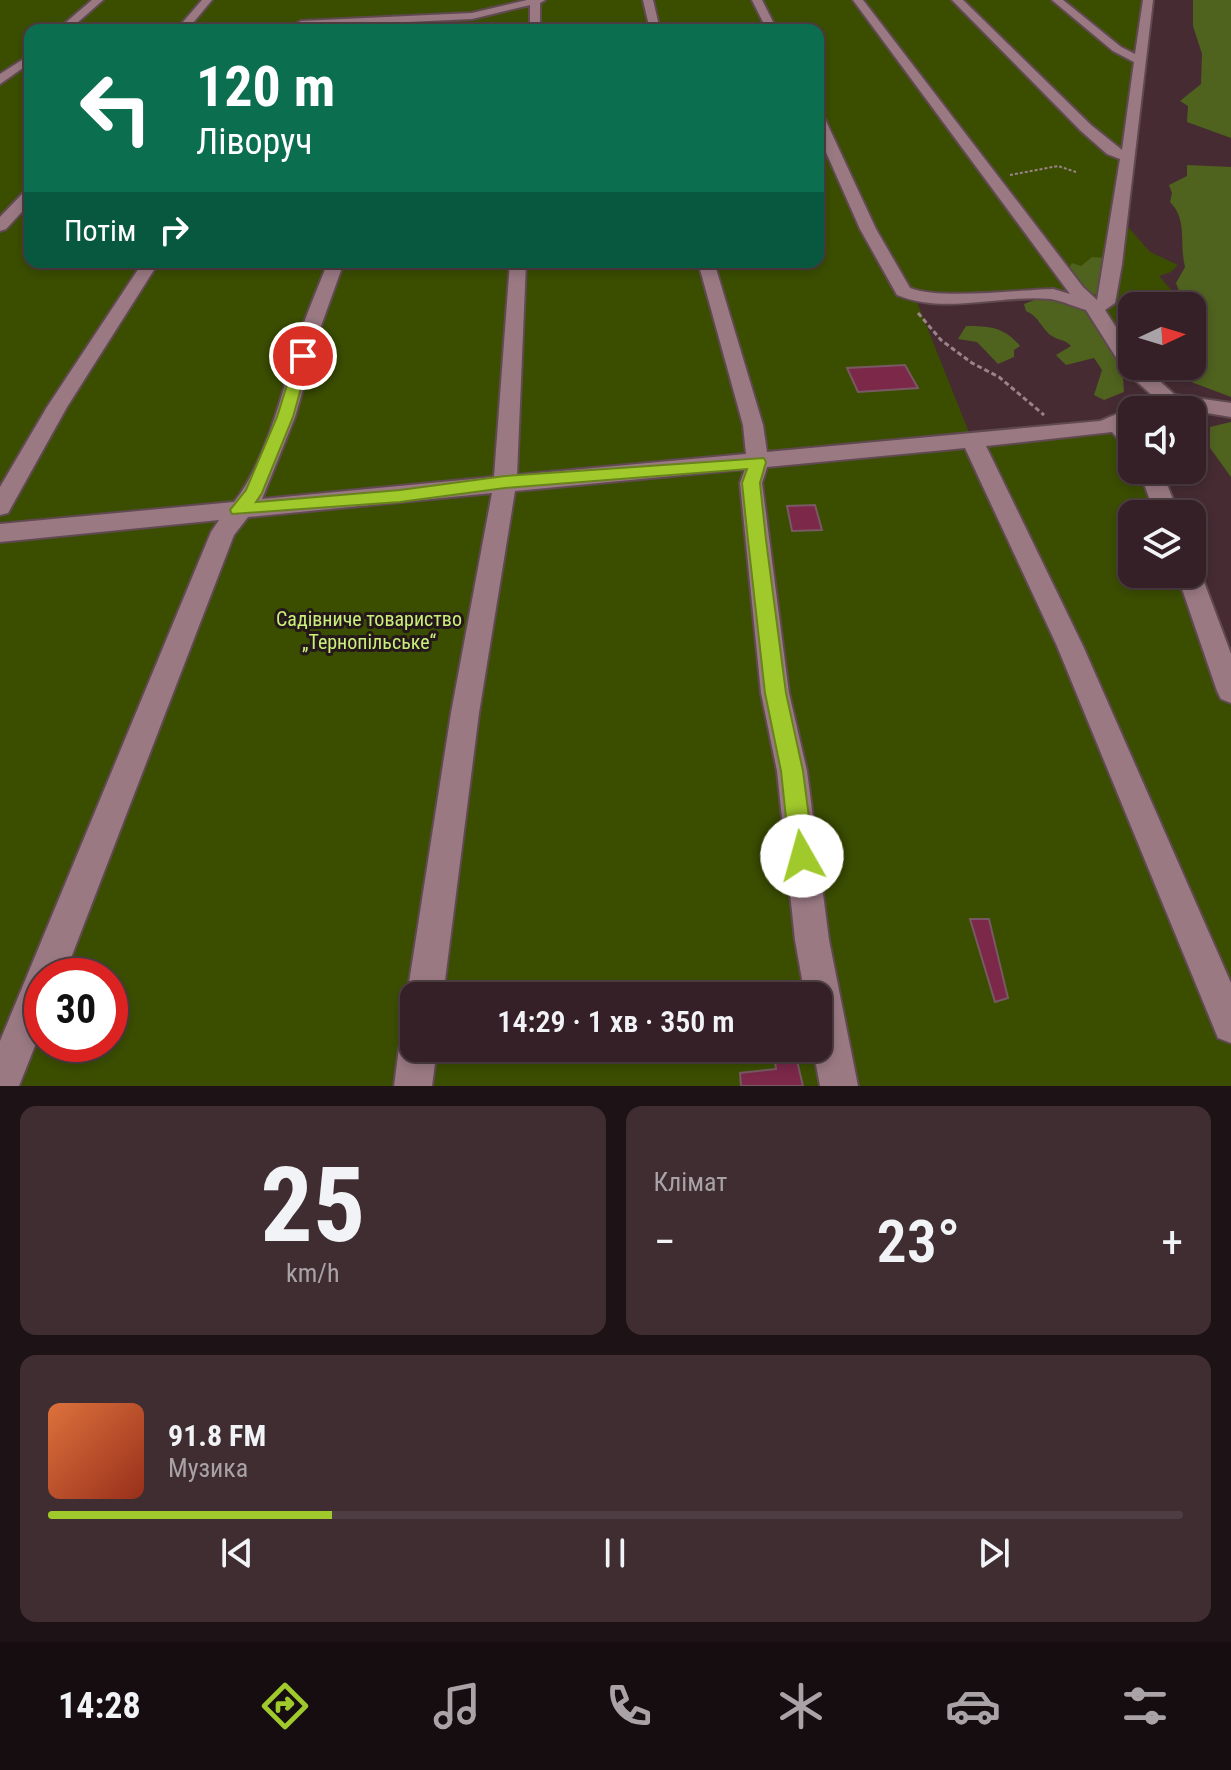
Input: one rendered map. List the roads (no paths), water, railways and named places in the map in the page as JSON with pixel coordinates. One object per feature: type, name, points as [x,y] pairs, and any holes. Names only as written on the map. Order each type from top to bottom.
[{"type":"street","points":[[69,24],[98,0]]},
{"type":"street","points":[[186,24],[207,0]]},
{"type":"street","points":[[421,24],[472,16],[537,0],[535,24]]},
{"type":"street","points":[[648,0],[654,24]]},
{"type":"street","points":[[757,0],[769,24]]},
{"type":"street","points":[[858,0],[1077,291],[1095,308],[1131,366],[1165,396]]},
{"type":"street","points":[[957,0],[1086,128],[1112,151],[1127,157]]},
{"type":"street","points":[[1057,0],[1117,49],[1141,61]]},
{"type":"street","points":[[824,132],[868,229],[903,291],[917,297],[945,298],[1053,294],[1069,296],[1095,308],[1106,303],[1109,290],[1148,0]]},
{"type":"street","points":[[415,24],[425,1]]},
{"type":"street","points":[[301,24],[308,12]]},
{"type":"street","points":[[0,59],[24,57]]},
{"type":"street","points":[[0,80],[24,61]]},
{"type":"street","points":[[0,226],[24,200]]},
{"type":"street","points":[[0,507],[57,407],[147,268]]},
{"type":"street","points":[[53,958],[223,532],[254,493],[285,417],[312,326],[334,268]]},
{"type":"street","points":[[427,982],[465,713],[505,482],[518,268]]},
{"type":"street","points":[[708,268],[753,425],[758,462],[751,483],[775,693],[792,771],[812,940],[839,1086]]},
{"type":"street","points":[[1206,406],[1231,410]]},
{"type":"street","points":[[0,533],[400,496],[505,482],[758,462],[1064,432],[1103,428],[1118,422]]},
{"type":"street","points":[[972,440],[1070,646],[1231,1025]]},
{"type":"street","points":[[1194,588],[1231,691]]},
{"type":"street","points":[[0,1085],[24,1028]]},
{"type":"street","points":[[413,1086],[416,1062]]},
{"type":"park label","name":"Садівниче товариство „Тернопільське“","points":[[369,630]]}]
